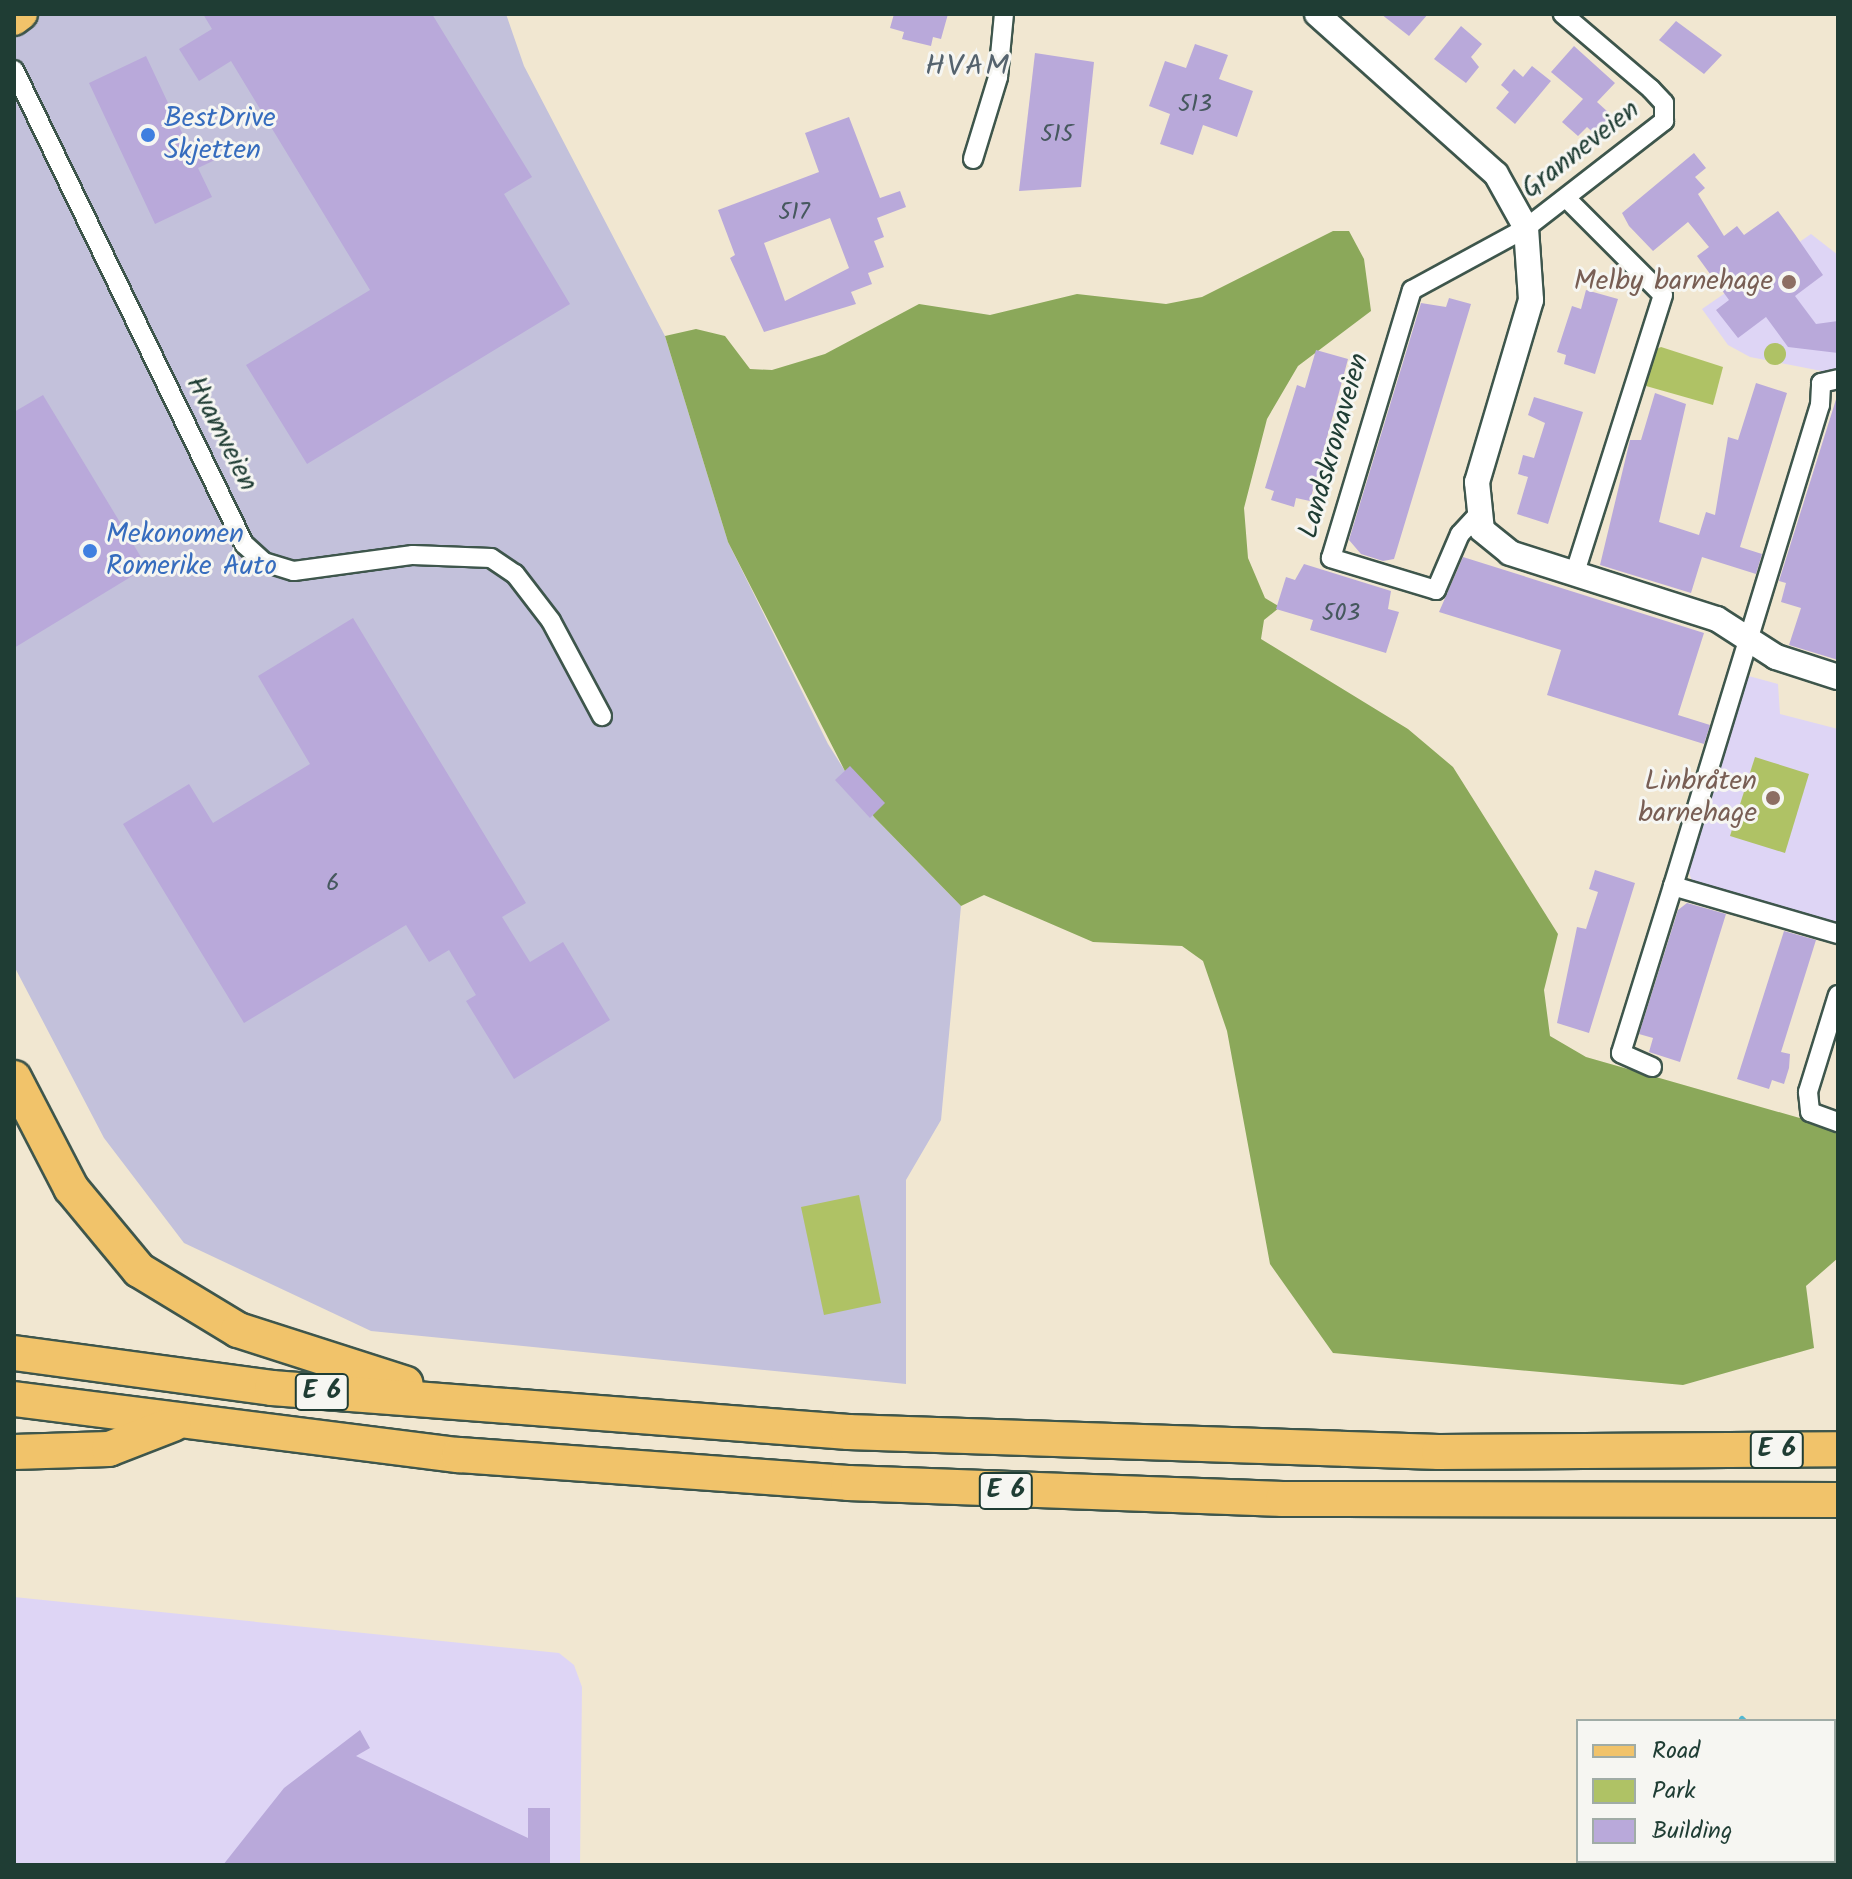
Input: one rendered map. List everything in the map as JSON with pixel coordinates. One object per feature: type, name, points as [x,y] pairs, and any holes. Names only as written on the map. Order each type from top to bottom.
[{"type":"highway","points":[[14,1078],[94,1221],[139,1270],[186,1305],[272,1343],[488,1407]]},
{"type":"highway","name":"E 6","points":[[14,1353],[197,1380],[488,1407],[848,1432],[1205,1446],[1838,1449]]},
{"type":"highway","name":"E 6","points":[[14,1399],[177,1423],[603,1468],[1035,1492],[1838,1500]]},
{"type":"highway","name":"E 6","points":[[14,1452],[109,1449],[177,1423]]},
{"type":"main road","points":[[14,20],[22,14]]},
{"type":"street","points":[[973,159],[998,77],[1004,14]]},
{"type":"street","points":[[1317,14],[1496,174],[1526,228],[1531,300],[1477,482],[1476,517],[1502,548],[1717,619],[1749,639],[1838,677]]},
{"type":"street","name":"Granneveien","points":[[1526,228],[1656,134],[1664,103],[1563,14]]},
{"type":"street","name":"Hvamveien","points":[[14,70],[244,544],[264,562],[294,571],[413,555],[491,558],[515,574],[551,621],[602,716]]},
{"type":"street","points":[[1566,198],[1663,295],[1575,573]]},
{"type":"street","name":"Landskronaveien","points":[[1476,517],[1460,534],[1436,590],[1331,558],[1412,290],[1526,228]]},
{"type":"street","points":[[1652,1067],[1621,1053],[1820,405],[1821,383],[1838,379]]},
{"type":"street","points":[[1673,886],[1838,934]]},
{"type":"street","points":[[1838,995],[1808,1092],[1810,1112],[1838,1122]]},
{"type":"shaded area","points":[[14,14],[506,14],[524,66],[665,336],[728,542],[828,744],[874,817],[961,906],[941,1120],[906,1180],[906,1384],[371,1331],[184,1243],[104,1138],[14,966]]},
{"type":"shaded area","name":"Melby barnehage","points":[[1811,234],[1838,255],[1838,372],[1750,357],[1728,345],[1702,309]]},
{"type":"shaded area","name":"Linbråten barnehage","points":[[1745,675],[1778,684],[1780,714],[1838,729],[1838,925],[1693,884],[1687,867]]},
{"type":"shaded area","points":[[14,1597],[559,1653],[574,1665],[582,1687],[580,1865],[14,1865]]},
{"type":"green space","points":[[1333,231],[1349,231],[1364,259],[1371,311],[1298,366],[1267,419],[1244,508],[1248,558],[1265,598],[1280,607],[1264,620],[1261,639],[1408,729],[1453,767],[1558,934],[1544,990],[1550,1036],[1586,1057],[1838,1129],[1838,1258],[1806,1286],[1814,1348],[1683,1385],[1333,1353],[1270,1264],[1227,1031],[1203,961],[1182,946],[1093,942],[984,895],[961,906],[874,817],[847,775],[728,542],[665,336],[696,329],[725,336],[750,369],[772,370],[825,354],[919,304],[990,315],[1077,294],[1166,304],[1202,297]]},
{"type":"green space","points":[[1775,343],[1783,346],[1786,354],[1783,362],[1775,365],[1767,362],[1764,354],[1767,346]]},
{"type":"green space","points":[[1661,347],[1723,367],[1713,405],[1639,384],[1647,353]]},
{"type":"green space","points":[[1755,757],[1809,774],[1785,853],[1730,836]]},
{"type":"green space","points":[[859,1195],[881,1303],[824,1315],[801,1207]]},
{"type":"green space","points":[[1836,1824],[1838,1865],[1816,1865],[1836,1863]]},
{"type":"building","points":[[203,14],[432,14],[532,177],[504,194],[570,304],[307,464],[246,365],[370,290],[231,61],[199,81],[179,49],[212,29]]},
{"type":"building","points":[[894,14],[948,14],[941,39],[933,37],[931,46],[902,39],[904,32],[890,28]]},
{"type":"building","points":[[1381,14],[1428,14],[1409,36]]},
{"type":"building","points":[[1676,21],[1722,55],[1704,74],[1659,40]]},
{"type":"building","points":[[1461,26],[1482,44],[1471,57],[1479,67],[1466,83],[1434,59]]},
{"type":"building","points":[[1195,44],[1228,55],[1219,79],[1253,91],[1237,137],[1203,125],[1193,155],[1160,144],[1170,114],[1149,106],[1165,61],[1186,68]]},
{"type":"building","points":[[1574,46],[1615,83],[1597,102],[1619,122],[1602,141],[1587,127],[1578,136],[1562,122],[1583,99],[1551,72]]},
{"type":"building","points":[[1035,53],[1094,62],[1081,187],[1019,191]]},
{"type":"building","points":[[146,56],[192,154],[208,146],[215,160],[198,168],[212,197],[155,224],[89,83]]},
{"type":"building","points":[[1532,66],[1551,81],[1515,124],[1496,108],[1509,92],[1501,85],[1514,69],[1523,77]]},
{"type":"building","points":[[849,117],[880,198],[900,191],[906,207],[877,218],[884,237],[874,241],[884,267],[868,273],[872,284],[851,292],[856,304],[764,332],[730,258],[735,255],[718,210],[819,172],[805,133]],"holes":[[[830,218],[849,268],[785,301],[764,243]]]},
{"type":"building","points":[[1694,153],[1706,168],[1695,177],[1705,188],[1698,194],[1724,236],[1737,226],[1744,235],[1778,211],[1794,233],[1823,275],[1795,296],[1816,324],[1838,321],[1838,353],[1788,347],[1766,317],[1738,338],[1716,310],[1729,300],[1697,256],[1709,247],[1688,222],[1653,251],[1629,226],[1622,213]]},
{"type":"building","points":[[1586,290],[1618,299],[1595,374],[1564,364],[1566,355],[1557,352],[1572,306],[1581,309]]},
{"type":"building","points":[[1449,298],[1471,304],[1394,559],[1383,561],[1361,554],[1349,540],[1421,303],[1446,307]]},
{"type":"building","points":[[1316,350],[1348,359],[1310,501],[1296,498],[1294,507],[1271,500],[1274,491],[1265,488],[1297,385],[1305,388]]},
{"type":"building","points":[[1756,383],[1787,393],[1740,547],[1762,554],[1756,574],[1702,557],[1691,593],[1600,565],[1630,440],[1641,440],[1655,393],[1686,404],[1659,522],[1699,535],[1706,512],[1715,515],[1728,437],[1738,440]]},
{"type":"building","points":[[1838,393],[1838,660],[1789,645],[1801,608],[1781,602],[1786,583],[1779,581]]},
{"type":"building","points":[[43,395],[147,567],[14,648],[14,412]]},
{"type":"building","points":[[1534,397],[1583,412],[1548,524],[1517,514],[1528,477],[1518,474],[1523,455],[1534,458],[1545,423],[1528,415]]},
{"type":"building","points":[[1463,557],[1704,633],[1678,715],[1710,725],[1704,744],[1547,695],[1561,650],[1439,612]]},
{"type":"building","points":[[1304,564],[1391,591],[1388,609],[1399,612],[1386,653],[1310,630],[1313,620],[1276,609],[1286,577],[1295,580]]},
{"type":"building","points":[[353,618],[526,903],[502,917],[530,962],[563,942],[610,1020],[514,1079],[466,1001],[476,995],[449,950],[429,962],[406,925],[244,1023],[123,824],[189,784],[213,823],[310,764],[258,676]]},
{"type":"building","points":[[850,766],[885,803],[870,818],[835,780]]},
{"type":"building","points":[[1595,870],[1635,883],[1589,1033],[1557,1023],[1577,927],[1586,929],[1598,892],[1589,889]]},
{"type":"building","points":[[1687,903],[1726,914],[1680,1062],[1649,1052],[1653,1038],[1639,1034],[1678,910]]},
{"type":"building","points":[[1784,931],[1816,940],[1781,1052],[1790,1054],[1784,1084],[1772,1080],[1769,1089],[1737,1079]]},
{"type":"building","points":[[360,1730],[370,1748],[356,1756],[528,1838],[528,1808],[550,1808],[550,1865],[223,1865],[284,1788]]},
{"type":"place","name":"BestDrive Skjetten","points":[[148,135]]},
{"type":"place","name":"Melby barnehage","points":[[1789,282]]},
{"type":"place","name":"Mekonomen Romerike Auto","points":[[90,551]]},
{"type":"place","name":"Linbråten barnehage","points":[[1773,798]]},
{"type":"district","name":"HVAM","points":[[968,67]]}]
